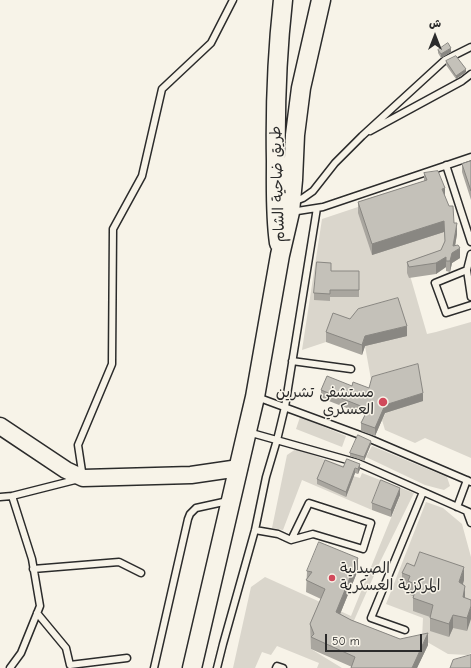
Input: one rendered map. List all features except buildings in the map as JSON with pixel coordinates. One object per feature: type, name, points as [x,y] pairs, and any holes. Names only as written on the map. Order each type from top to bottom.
[{"type":"main road","name":"طريق ضاحية الشام","points":[[280,255],[275,204],[275,132],[278,43],[283,0]]},
{"type":"main road","name":"طريق ضاحية الشام","points":[[280,255],[290,207],[295,135],[301,88],[321,0]]},
{"type":"main road","points":[[192,668],[255,396],[280,255]]},
{"type":"street","points":[[0,426],[66,470],[83,478],[191,475],[239,468]]},
{"type":"lane","points":[[0,497],[12,496],[83,478],[78,446],[112,364],[113,230],[142,176],[162,89],[211,42],[233,0]]},
{"type":"lane","points":[[290,207],[313,191],[335,164],[362,136],[444,60],[471,47]]},
{"type":"lane","points":[[362,136],[462,81],[471,74]]},
{"type":"lane","points":[[290,207],[317,208],[329,205],[471,157]]},
{"type":"lane","points":[[446,165],[471,242]]},
{"type":"lane","points":[[217,668],[255,530],[266,476],[285,407],[317,208]]},
{"type":"lane","points":[[471,254],[466,270],[471,297]]},
{"type":"lane","points":[[466,270],[435,283],[446,313],[471,305]]},
{"type":"lane","points":[[292,361],[351,369]]},
{"type":"lane","points":[[255,396],[368,438],[469,481],[457,507]]},
{"type":"lane","points":[[247,431],[358,463],[469,513],[471,523]]},
{"type":"lane","points":[[405,630],[370,618],[423,492]]},
{"type":"lane","points":[[10,668],[21,653],[40,606],[32,559],[12,496]]},
{"type":"lane","points":[[154,668],[188,518],[196,508],[231,500]]},
{"type":"lane","points":[[255,530],[278,534],[291,540],[313,534],[363,549],[371,523],[309,503],[291,540]]},
{"type":"lane","points":[[33,569],[119,562],[141,573]]},
{"type":"lane","points":[[37,613],[66,648],[70,665],[127,658]]},
{"type":"lane","points":[[276,668],[277,666],[283,668]]},
{"type":"shaded area","points":[[424,185],[435,208],[445,236],[445,252],[441,261],[409,272],[427,334],[471,322],[471,458],[425,438],[415,443],[385,430],[382,420],[386,412],[423,401],[372,385],[365,346],[326,342],[302,350],[322,219]]},
{"type":"shaded area","points":[[300,417],[346,436],[342,447],[296,429]]},
{"type":"shaded area","points":[[372,446],[447,477],[450,486],[444,490],[425,485],[366,457]]},
{"type":"shaded area","points":[[296,449],[355,470],[353,476],[360,478],[362,473],[414,493],[380,562],[352,625],[311,649],[342,668],[317,668],[319,663],[277,646],[271,655],[262,652],[255,668],[233,668],[251,587],[265,577],[351,616],[400,496],[381,487],[372,510],[302,480],[283,530],[272,528],[287,455]]},
{"type":"shaded area","points":[[426,502],[443,508],[462,524],[471,557],[471,653],[468,655],[448,654],[422,639],[423,618],[386,604]]},
{"type":"place","name":"مستشفى تشرين العسكري","points":[[383,402]]},
{"type":"place","name":"الصيدلية المركزية العسكرية","points":[[332,578]]}]
